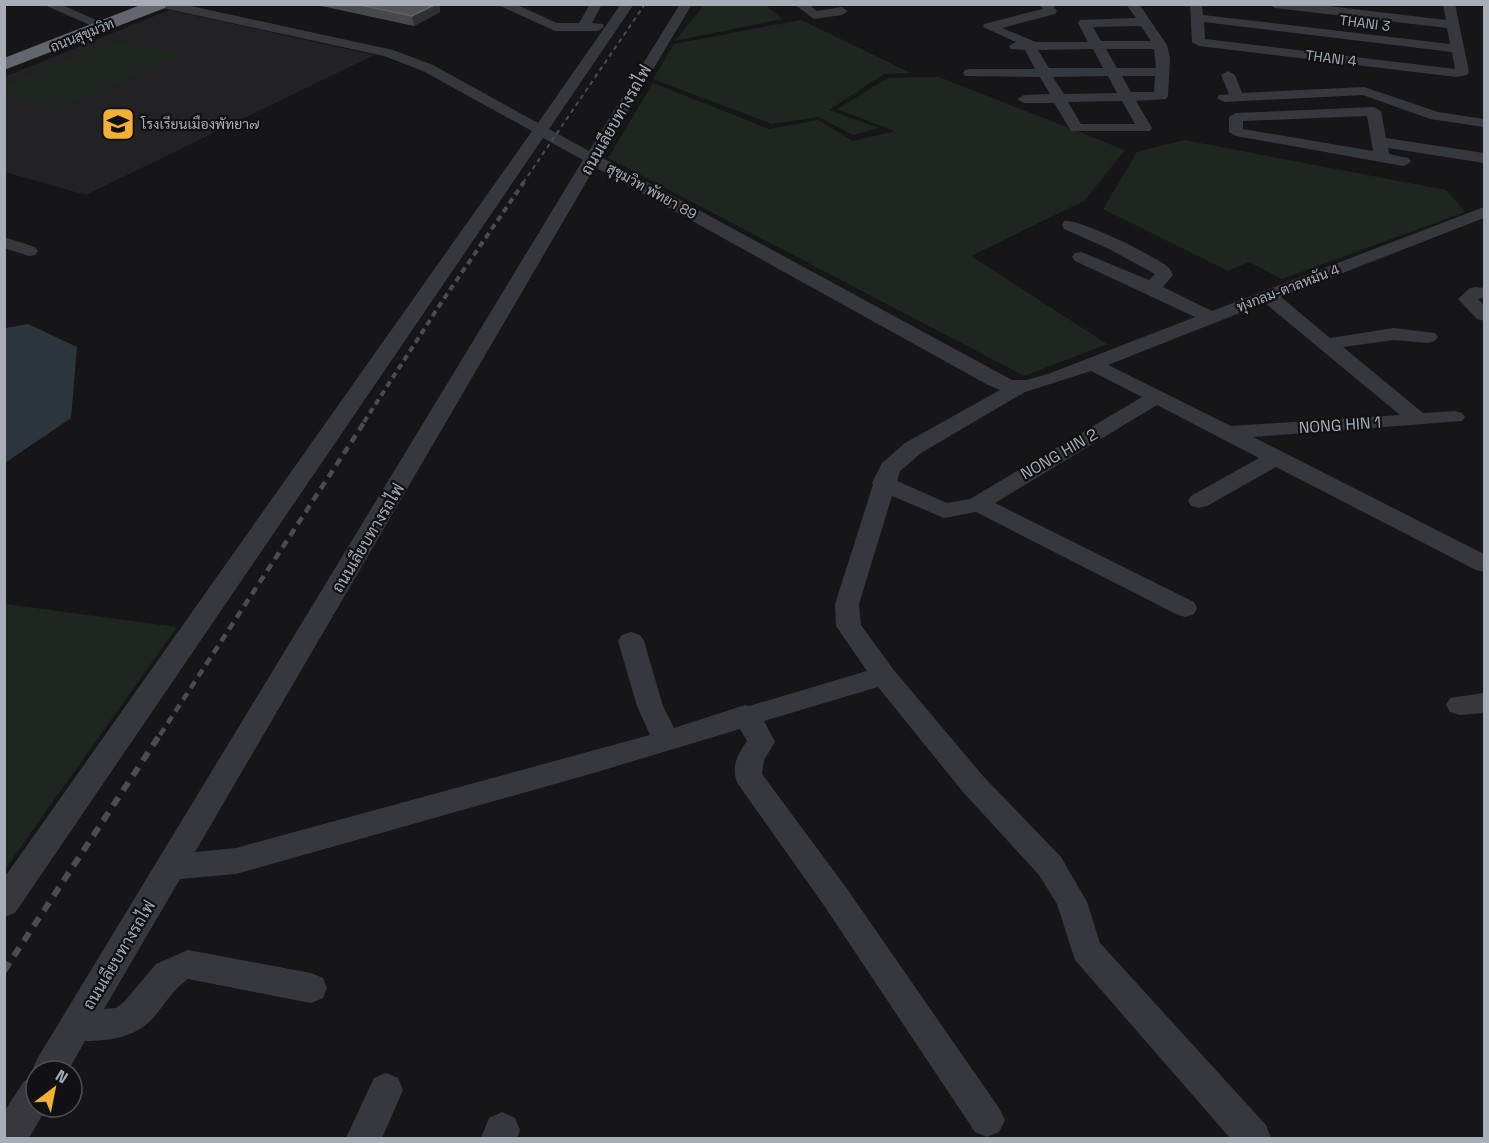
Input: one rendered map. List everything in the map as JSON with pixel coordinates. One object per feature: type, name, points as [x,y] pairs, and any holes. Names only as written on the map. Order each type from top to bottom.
[{"type":"highway","name":"ถนนสุขุมวิท","points":[[4,50],[122,4]]},
{"type":"highway","name":"ถนนสุขุมวิท","points":[[4,66],[161,4]]},
{"type":"street","points":[[48,4],[104,26]]},
{"type":"street","name":"สุขุมวิท พัทยา 89","points":[[161,4],[388,53],[428,68],[995,381],[1019,387]]},
{"type":"street","points":[[502,4],[530,14],[555,27],[609,28]]},
{"type":"street","points":[[583,27],[596,4]]},
{"type":"street","points":[[4,904],[609,28],[628,4]]},
{"type":"street","name":"ถนนเลียบทางรถไฟ","points":[[56,1059],[686,4]]},
{"type":"street","points":[[800,4],[814,15],[842,11],[832,4]]},
{"type":"street","points":[[1044,4],[1051,11],[989,27],[1029,43],[1042,72],[1076,129],[1145,128],[1084,23],[1146,22]]},
{"type":"street","points":[[1024,99],[1129,99],[1161,96],[1163,58],[1160,45],[1132,4]]},
{"type":"street","points":[[1449,4],[1457,49]]},
{"type":"street","points":[[1275,5],[1453,25]]},
{"type":"street","name":"THANI 4","points":[[1197,11],[1199,42],[1462,72],[1457,49]]},
{"type":"street","name":"THANI 3","points":[[1197,11],[1457,49]]},
{"type":"street","points":[[1029,46],[1160,45]]},
{"type":"street","points":[[970,73],[1162,72]]},
{"type":"street","points":[[1228,75],[1230,98],[1299,92],[1365,91],[1435,116],[1485,123]]},
{"type":"street","points":[[1402,161],[1382,150],[1374,111],[1236,117],[1236,132],[1382,150],[1485,158]]},
{"type":"street","name":"ทุ่งกลม-ตาลหมัน 4","points":[[1092,364],[1458,224],[1481,218]]},
{"type":"street","points":[[1070,225],[1162,271],[1164,275],[1151,288]]},
{"type":"street","points":[[4,242],[29,251]]},
{"type":"street","points":[[1081,257],[1211,318]]},
{"type":"street","points":[[1485,293],[1476,292],[1467,299],[1485,315]]},
{"type":"street","points":[[1268,296],[1418,419]]},
{"type":"street","points":[[1326,344],[1394,334],[1428,337]]},
{"type":"street","points":[[1253,1138],[1086,950],[1072,902],[1050,866],[973,784],[884,676],[849,626],[847,604],[865,553],[883,483],[890,468],[913,448],[1019,387],[1092,364],[1485,564]]},
{"type":"street","name":"NONG HIN 2","points":[[971,507],[1155,398]]},
{"type":"street","name":"NONG HIN 1","points":[[1225,433],[1455,417]]},
{"type":"street","points":[[1199,501],[1275,458]]},
{"type":"street","points":[[883,483],[945,511],[971,507],[1185,608]]},
{"type":"street","points":[[631,641],[650,706],[666,740]]},
{"type":"street","points":[[172,867],[236,861],[597,761],[745,715],[884,676]]},
{"type":"street","points":[[745,715],[760,736],[761,742],[750,758],[748,776],[834,895],[987,1120]]},
{"type":"street","points":[[76,1026],[111,1024],[127,1019],[174,968],[188,964],[311,988]]},
{"type":"street","points":[[364,1138],[387,1090]]},
{"type":"street","points":[[9,1138],[24,1113]]},
{"type":"shaded area","points":[[704,5],[766,5],[782,19],[675,41]]},
{"type":"shaded area","name":"โรงเรียนเมืองพัทยา๗","points":[[169,10],[374,55],[86,195],[5,172],[4,77]]},
{"type":"shaded area","points":[[801,20],[911,73],[884,74],[829,110],[879,128],[853,135],[818,117],[772,124],[653,79],[674,44]]},
{"type":"shaded area","points":[[115,40],[182,55],[59,109],[5,95],[5,85]]},
{"type":"shaded area","points":[[939,77],[1125,150],[1084,201],[971,256],[1107,344],[1024,376],[608,158],[653,83],[769,129],[818,120],[853,141],[895,131],[837,109],[888,78]]},
{"type":"shaded area","points":[[1184,140],[1446,190],[1465,212],[1282,279],[1249,262],[1228,271],[1103,209],[1137,152]]},
{"type":"shaded area","points":[[28,324],[77,347],[71,418],[5,463],[5,328]]},
{"type":"shaded area","points":[[4,604],[177,627],[5,869]]},
{"type":"building","points":[[356,4],[436,4],[412,16]]},
{"type":"railway","points":[[523,183],[645,4]]},
{"type":"railway","points":[[364,422],[443,300],[524,182]]},
{"type":"railway","points":[[160,735],[365,421]]},
{"type":"railway","points":[[4,971],[161,733]]},
{"type":"place","name":"โรงเรียนเมืองพัทยา๗","points":[[118,124]]}]
